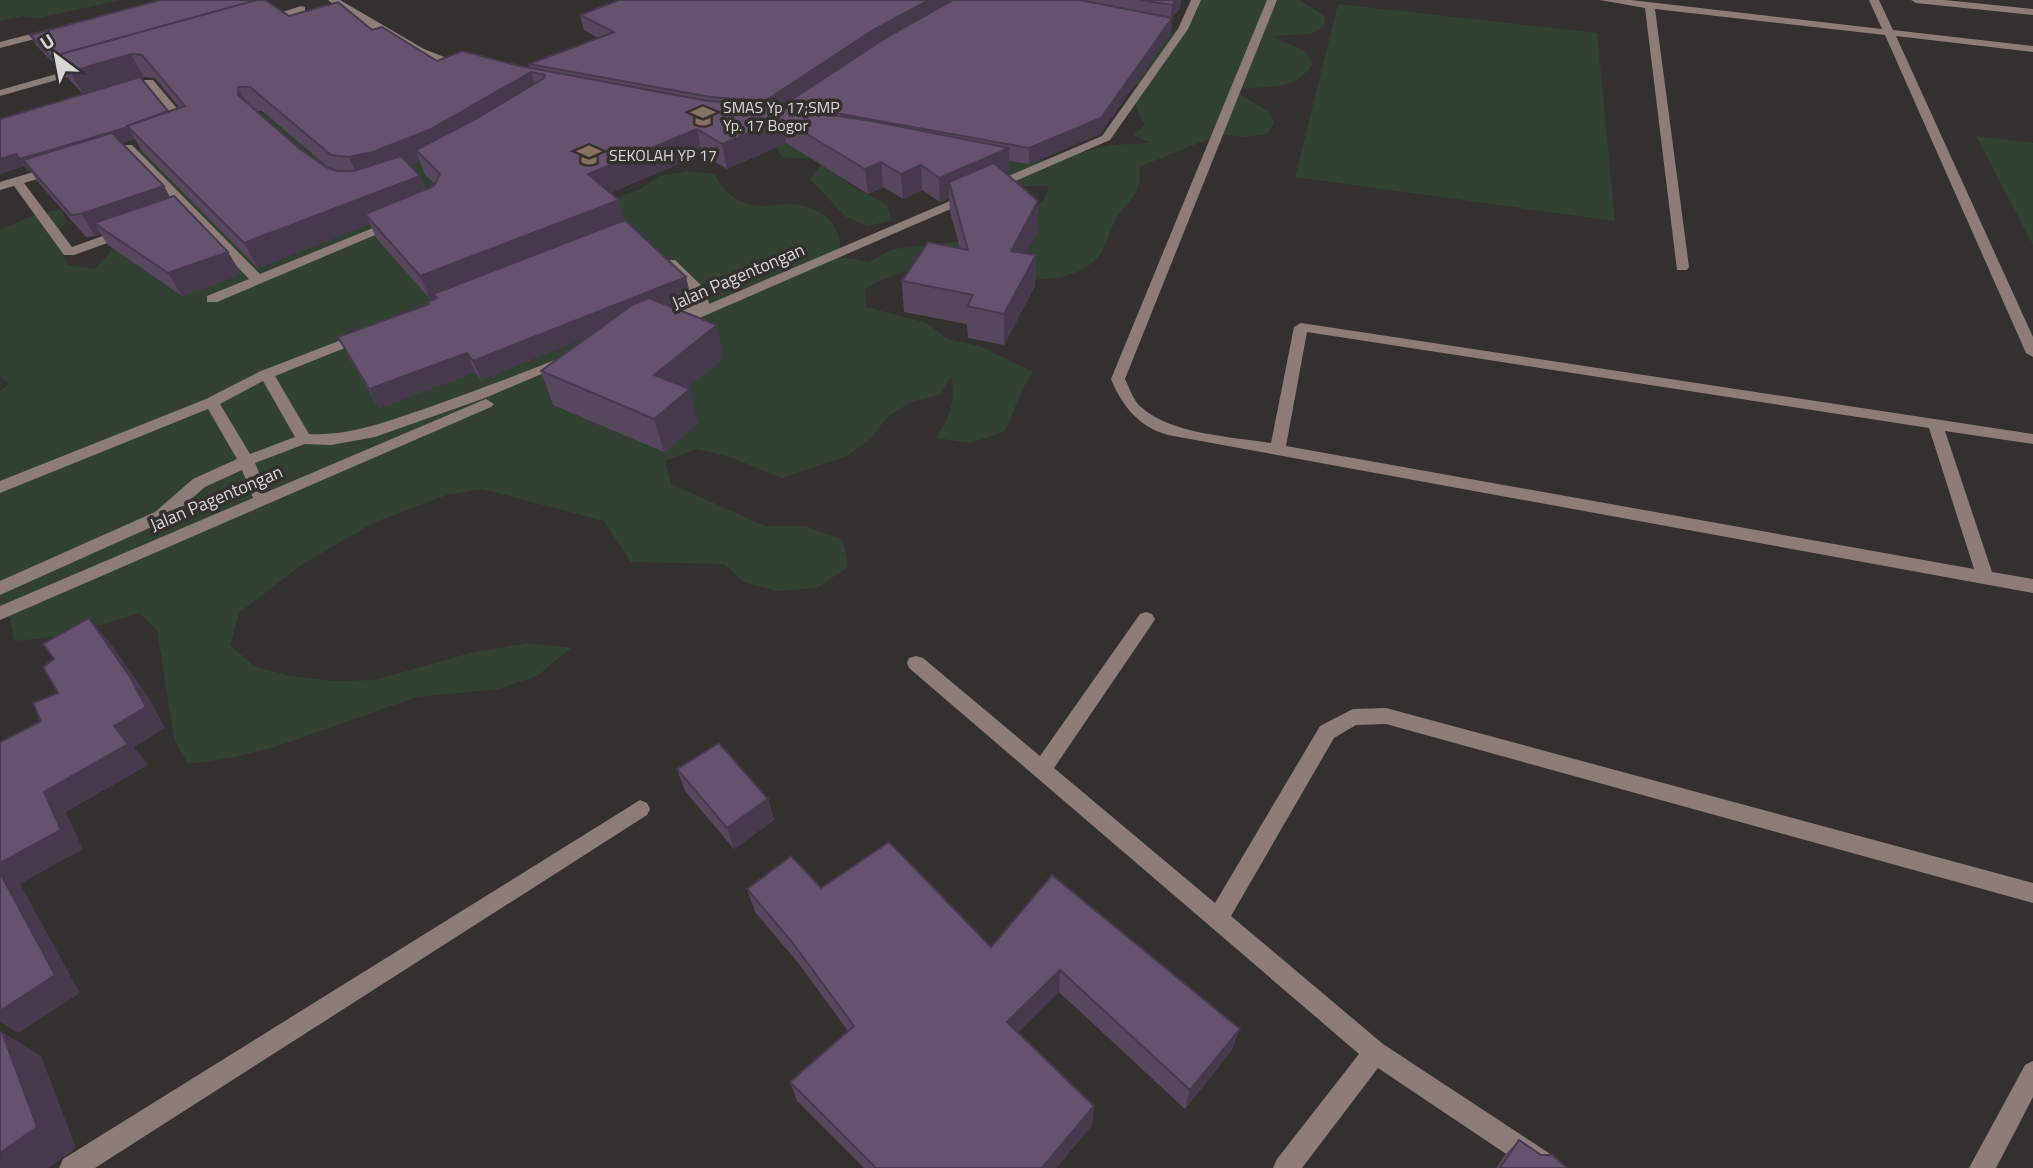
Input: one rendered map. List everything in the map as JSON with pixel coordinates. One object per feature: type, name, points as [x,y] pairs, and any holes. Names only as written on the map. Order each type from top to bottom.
[{"type":"street","points":[[249,24],[301,9],[291,0]]},
{"type":"street","points":[[333,0],[420,51],[472,69]]},
{"type":"street","name":"Jalan Pagentongan","points":[[661,254],[701,293],[702,306],[651,330],[1033,172],[1106,138],[1196,0]]},
{"type":"street","points":[[1272,0],[1118,379],[1127,404],[1141,417],[1168,430],[2033,586]]},
{"type":"street","points":[[1605,0],[2033,50]]},
{"type":"street","points":[[1874,0],[2033,353]]},
{"type":"street","points":[[1916,0],[2033,12]]},
{"type":"street","points":[[1650,5],[1682,267]]},
{"type":"street","points":[[0,46],[66,28]]},
{"type":"street","points":[[0,93],[105,64]]},
{"type":"street","points":[[112,94],[149,82],[189,129],[176,132]]},
{"type":"street","points":[[128,147],[183,212],[258,280]]},
{"type":"street","points":[[0,186],[66,166]]},
{"type":"street","points":[[1006,166],[1033,172]]},
{"type":"street","points":[[17,181],[69,252],[141,227]]},
{"type":"street","points":[[212,299],[413,217]]},
{"type":"street","points":[[1278,449],[1301,327],[2033,439]]},
{"type":"street","points":[[0,487],[211,402],[266,374],[381,329]]},
{"type":"street","name":"Jalan Pagentongan","points":[[0,613],[582,359],[369,433],[331,440],[304,439]]},
{"type":"street","points":[[0,588],[161,516],[199,483],[246,460],[304,439],[266,374]]},
{"type":"street","points":[[211,402],[246,460],[262,499]]},
{"type":"street","points":[[1935,424],[1985,578]]},
{"type":"street","points":[[1042,770],[1146,619]]},
{"type":"street","points":[[916,663],[1375,1052],[1549,1168]]},
{"type":"street","points":[[1218,919],[1327,732],[1353,717],[1386,716],[2033,893]]},
{"type":"street","points":[[72,1168],[640,809]]},
{"type":"street","points":[[1286,1168],[1375,1052]]},
{"type":"street","points":[[1982,1168],[2033,1073]]},
{"type":"green space","points":[[0,0],[122,0],[38,18],[23,16],[0,21]]},
{"type":"green space","points":[[1202,0],[1300,0],[1325,17],[1324,27],[1311,34],[1272,36],[1306,52],[1313,64],[1305,74],[1277,86],[1232,90],[1268,111],[1274,123],[1267,134],[1245,137],[1221,134],[1139,167],[1140,177],[1136,191],[1114,223],[1101,253],[1085,268],[1065,276],[1014,279],[915,270],[895,274],[865,289],[866,307],[927,323],[947,339],[980,346],[1033,372],[1005,431],[971,443],[936,438],[951,408],[951,376],[940,395],[911,402],[887,417],[871,439],[847,456],[782,478],[730,457],[697,449],[665,461],[671,484],[765,526],[805,526],[843,540],[848,567],[817,588],[778,591],[745,583],[724,564],[631,562],[604,521],[482,489],[447,495],[373,523],[303,564],[239,613],[230,645],[254,666],[290,676],[331,681],[375,680],[470,653],[527,643],[571,648],[537,676],[498,689],[417,697],[275,747],[231,758],[188,764],[174,739],[157,630],[139,613],[78,631],[14,641],[10,618],[0,616],[0,391],[9,384],[0,376],[0,230],[27,218],[61,209],[66,222],[55,238],[68,265],[95,269],[121,239],[130,153],[329,93],[495,83],[432,177],[613,199],[641,189],[659,176],[687,171],[715,174],[723,188],[742,202],[758,206],[793,204],[823,214],[835,227],[841,246],[841,257],[869,262],[893,249],[991,238],[1044,200],[1049,186],[1024,186],[1003,196],[842,170],[848,184],[887,205],[892,220],[868,226],[846,217],[810,179],[830,153],[806,159],[782,157],[774,145],[776,133],[1033,161],[1063,158],[1110,145],[1150,143],[1133,135],[1145,125],[1135,102],[1142,91],[1134,80],[1158,42],[1173,33]]},
{"type":"green space","points":[[1338,4],[1597,33],[1615,221],[1295,177]]},
{"type":"green space","points":[[1976,136],[2033,143],[2033,245]]},
{"type":"building","points":[[160,0],[254,1],[54,56],[57,59],[54,60],[30,35]]},
{"type":"building","points":[[265,0],[289,16],[338,2],[372,30],[382,27],[437,61],[462,51],[520,66],[708,101],[766,105],[872,121],[1009,148],[939,178],[921,165],[901,174],[881,162],[865,169],[782,119],[722,144],[697,129],[588,174],[619,200],[420,276],[365,214],[434,186],[440,174],[416,150],[474,120],[545,75],[531,72],[431,129],[373,152],[349,157],[331,155],[250,87],[238,87],[238,95],[300,149],[326,167],[337,171],[354,171],[401,156],[420,176],[244,243],[127,126],[185,106],[142,55],[131,54],[70,72],[54,56]]},
{"type":"building","points":[[619,0],[929,0],[873,30],[765,101],[710,97],[529,64],[614,32],[580,15]]},
{"type":"building","points":[[953,0],[1080,0],[1172,18],[1101,118],[1029,148],[785,104],[884,39]]},
{"type":"building","points":[[1140,0],[1176,0],[1172,5]]},
{"type":"building","points":[[140,77],[168,111],[128,127],[20,159],[16,154],[0,159],[0,119]]},
{"type":"building","points":[[112,133],[164,186],[71,215],[23,160]]},
{"type":"building","points":[[994,163],[1038,201],[1011,251],[1036,255],[1004,314],[967,306],[973,295],[902,281],[928,242],[968,250],[949,182]]},
{"type":"building","points":[[174,196],[228,252],[168,273],[94,223]]},
{"type":"building","points":[[625,220],[686,277],[473,361],[467,353],[369,389],[338,337],[429,304],[427,302],[437,298],[433,294]]},
{"type":"building","points":[[649,298],[717,325],[654,375],[690,389],[654,419],[541,371],[632,305]]},
{"type":"building","points":[[89,618],[130,677],[146,707],[114,726],[128,744],[44,792],[61,830],[0,863],[0,742],[41,721],[33,703],[58,693],[43,667],[54,659],[43,644]]},
{"type":"building","points":[[719,743],[768,799],[727,828],[677,769]]},
{"type":"building","points":[[889,842],[991,947],[1052,875],[1240,1029],[1190,1090],[1060,970],[1007,1022],[1094,1106],[1042,1168],[876,1168],[790,1082],[854,1026],[792,942],[747,889],[791,856],[821,888]]},
{"type":"building","points":[[0,873],[55,975],[0,1011]]},
{"type":"building","points":[[2,1032],[37,1127],[0,1153],[0,1034]]},
{"type":"building","points":[[1519,1140],[1541,1155],[1552,1155],[1567,1168],[1500,1168]]},
{"type":"place","name":"SMAS Yp 17;SMP Yp. 17 Bogor","points":[[703,116]]},
{"type":"place","name":"SEKOLAH YP 17","points":[[589,155]]}]
